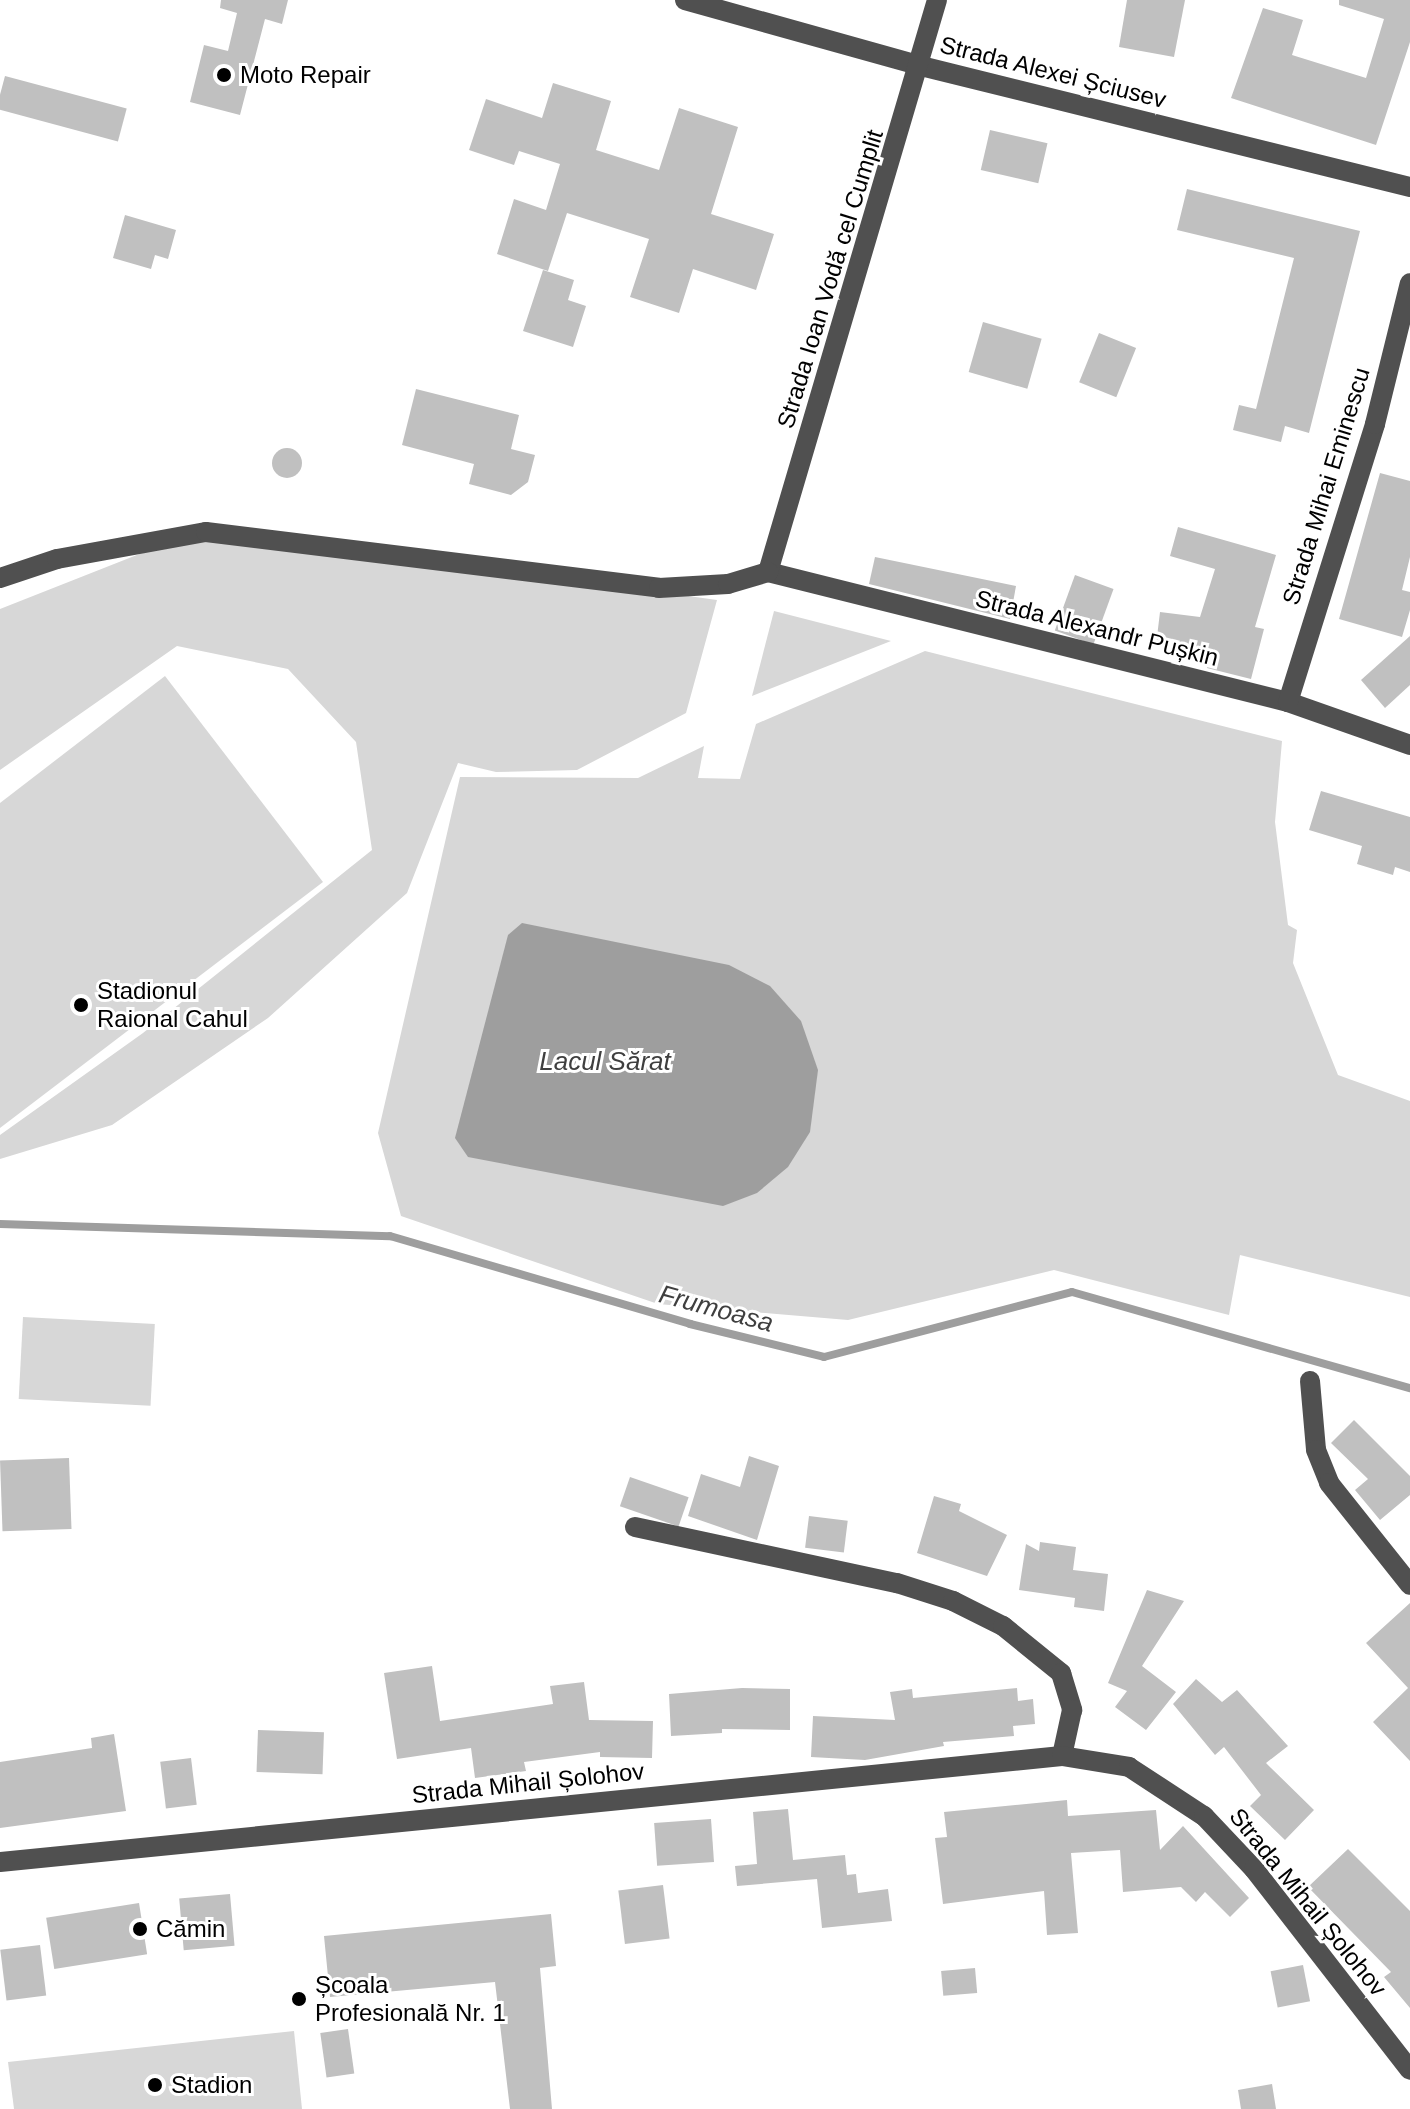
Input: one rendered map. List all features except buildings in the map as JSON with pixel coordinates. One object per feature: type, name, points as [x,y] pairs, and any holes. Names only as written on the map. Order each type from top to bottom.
[{"type":"street","name":"Strada Alexei Șciusev","points":[[685,0],[921,66],[1410,187]]},
{"type":"street","name":"Strada Ioan Vodă cel Cumplit","points":[[768,572],[921,66],[937,0]]},
{"type":"street","name":"Strada Mihai Eminescu","points":[[1288,702],[1375,424],[1410,283]]},
{"type":"street","points":[[0,578],[57,559],[206,532],[659,588],[728,584],[768,572]]},
{"type":"street","name":"Strada Alexandr Pușkin","points":[[768,572],[1288,702],[1410,745]]},
{"type":"street","points":[[1310,1381],[1316,1450],[1329,1483],[1410,1585]]},
{"type":"street","points":[[635,1527],[897,1583],[953,1601],[1003,1626],[1061,1673],[1072,1710],[1062,1756]]},
{"type":"street","name":"Strada Mihail Șolohov","points":[[0,1862],[1062,1756],[1129,1767],[1204,1816],[1254,1869],[1410,2070]]},
{"type":"shaded area","points":[[247,534],[717,600],[686,713],[577,770],[496,772],[458,763],[407,893],[268,1018],[112,1125],[0,1159],[0,1135],[143,1033],[372,850],[356,742],[288,669],[177,646],[0,770],[0,609],[147,551]]},
{"type":"shaded area","points":[[774,611],[891,641],[752,696]]},
{"type":"shaded area","points":[[925,651],[1282,741],[1275,822],[1288,925],[1297,930],[1293,963],[1338,1075],[1410,1101],[1410,1297],[1240,1255],[1229,1315],[1054,1270],[848,1320],[658,1304],[401,1216],[378,1133],[460,777],[638,778],[704,746],[698,778],[740,779],[756,724]]},
{"type":"shaded area","name":"Stadionul Raional Cahul","points":[[165,676],[323,882],[0,1128],[0,803]]},
{"type":"shaded area","points":[[23,1317],[155,1324],[151,1406],[19,1399]]},
{"type":"shaded area","name":"Stadion","points":[[294,2031],[302,2109],[14,2109],[8,2062]]},
{"type":"water","name":"Lacul Sărat","points":[[522,923],[729,965],[770,986],[801,1021],[818,1070],[810,1132],[788,1167],[757,1193],[723,1206],[468,1157],[455,1138],[508,935]]},
{"type":"waterway","name":"Frumoasa","points":[[0,1224],[390,1236],[690,1324],[824,1357],[1072,1292],[1410,1388]]},
{"type":"place","name":"Moto Repair","points":[[224,75]]},
{"type":"place","name":"Stadionul Raional Cahul","points":[[81,1005]]},
{"type":"place","name":"Cămin","points":[[140,1929]]},
{"type":"place","name":"Școala Profesională Nr. 1","points":[[299,1999]]},
{"type":"place","name":"Stadion","points":[[155,2085]]}]
